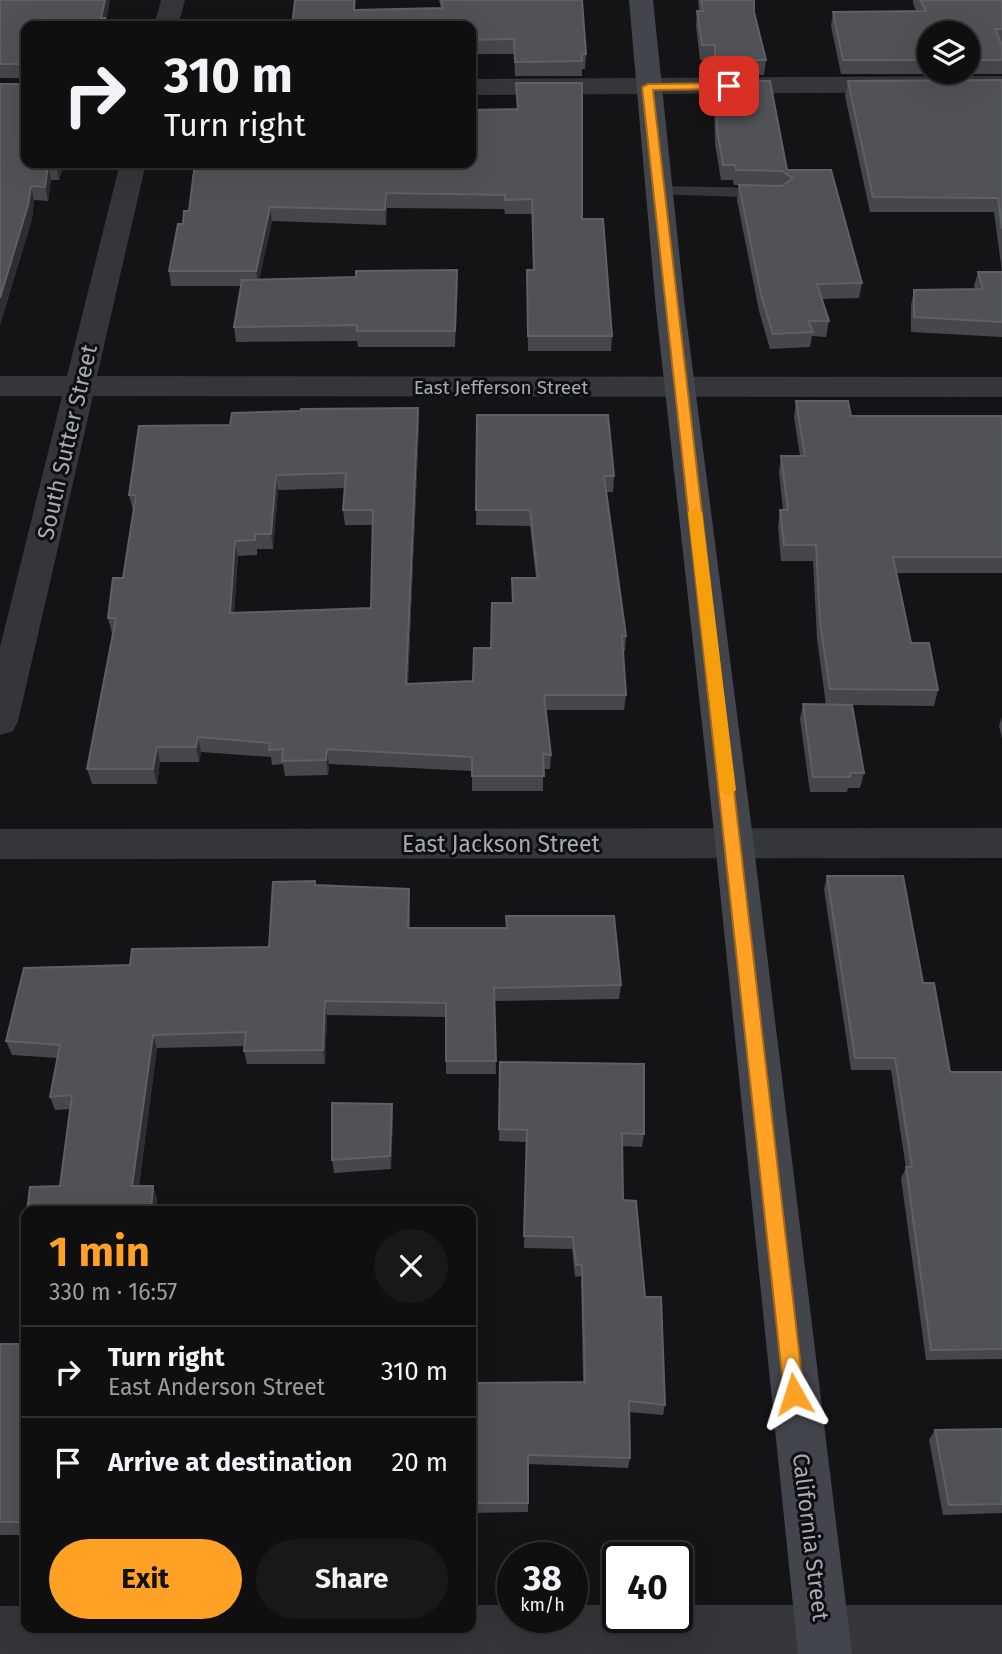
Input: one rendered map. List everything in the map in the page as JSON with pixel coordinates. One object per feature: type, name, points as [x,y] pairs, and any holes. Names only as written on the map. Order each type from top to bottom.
[{"type":"street","points":[[167,21],[173,0]]},
{"type":"street","name":"California Street","points":[[641,0],[659,191],[734,843],[808,1531],[824,1642]]},
{"type":"street","points":[[476,87],[1002,84]]},
{"type":"street","name":"South Sutter Street","points":[[0,721],[132,168]]},
{"type":"street","name":"East Jefferson Street","points":[[0,386],[1002,387]]},
{"type":"street","name":"East Jackson Street","points":[[0,844],[1002,843]]},
{"type":"street","points":[[82,1633],[824,1642],[1002,1630]]},
{"type":"street","points":[[0,1632],[21,1632]]},
{"type":"lane","points":[[659,191],[780,194]]},
{"type":"building","points":[[0,0],[105,0],[101,18],[105,18],[104,21],[21,21],[21,64],[0,64]]},
{"type":"building","points":[[295,0],[354,0],[354,10],[443,8],[441,0],[582,0],[586,54],[582,54],[582,61],[515,62],[514,39],[476,40],[476,21],[293,21]]},
{"type":"building","points":[[701,0],[754,0],[754,12],[766,60],[715,60],[715,45],[702,45],[697,11],[703,11]]},
{"type":"building","points":[[920,0],[1002,0],[1002,29],[995,29],[1002,46],[1002,60],[980,60],[980,21],[917,21],[917,60],[843,60],[833,12],[926,11]]},
{"type":"building","points":[[980,80],[1002,80],[1002,229],[998,198],[873,197],[848,81],[980,84]]},
{"type":"building","points":[[716,81],[770,81],[787,170],[831,170],[862,283],[817,284],[829,321],[808,321],[813,332],[773,334],[761,295],[739,185],[782,186],[793,178],[782,171],[736,170],[735,165],[723,165],[717,129]]},
{"type":"building","points":[[516,83],[582,83],[582,219],[603,219],[612,336],[528,336],[527,270],[534,270],[532,199],[505,200],[505,195],[386,193],[385,210],[270,207],[256,271],[169,271],[178,224],[183,224],[184,211],[189,211],[194,168],[476,168],[476,110],[518,109]]},
{"type":"building","points":[[0,84],[21,84],[21,168],[48,168],[45,187],[31,186],[28,205],[0,298]]},
{"type":"building","points":[[457,270],[455,331],[357,331],[357,325],[234,327],[242,280],[356,277],[356,271]]},
{"type":"building","points":[[978,272],[1002,272],[1002,322],[914,317],[914,290],[983,289]]},
{"type":"building","points":[[796,401],[848,401],[851,416],[1002,416],[1002,557],[893,557],[911,643],[929,643],[938,690],[830,689],[820,623],[816,545],[784,545],[780,510],[788,510],[781,456],[805,456]]},
{"type":"building","points":[[418,408],[406,684],[473,681],[474,648],[491,648],[492,603],[513,603],[512,578],[538,578],[530,510],[476,510],[477,415],[608,415],[614,476],[604,476],[626,636],[622,636],[626,695],[544,695],[551,755],[543,754],[544,776],[472,776],[472,757],[327,749],[326,760],[282,761],[283,749],[269,750],[270,743],[198,737],[196,747],[157,747],[153,769],[87,769],[116,618],[108,618],[113,578],[123,578],[136,495],[129,495],[139,426],[230,425],[232,413],[301,409]],"holes":[[[346,473],[343,510],[373,510],[371,608],[230,613],[235,541],[255,540],[255,534],[271,534],[276,475]]]},
{"type":"building","points":[[803,704],[852,705],[864,773],[850,773],[850,777],[813,777]]},
{"type":"building","points":[[827,876],[903,876],[923,983],[934,983],[950,1072],[1002,1072],[1002,1349],[931,1350],[906,1167],[912,1167],[895,1058],[855,1058]]},
{"type":"building","points":[[315,881],[315,885],[409,889],[408,928],[507,928],[506,916],[614,916],[621,985],[494,988],[496,1061],[446,1061],[446,1003],[325,1001],[323,1050],[244,1051],[246,1032],[153,1035],[132,1186],[153,1186],[151,1206],[28,1206],[30,1187],[60,1186],[72,1095],[50,1097],[60,1045],[6,1041],[24,968],[130,965],[132,949],[269,947],[273,882]]},
{"type":"building","points":[[500,1062],[644,1064],[644,1134],[622,1133],[623,1200],[636,1201],[645,1297],[661,1297],[665,1405],[629,1401],[630,1458],[528,1455],[528,1503],[476,1503],[476,1383],[585,1382],[582,1265],[576,1265],[573,1237],[524,1236],[527,1130],[499,1129]]},
{"type":"building","points":[[332,1103],[392,1104],[390,1156],[332,1160]]},
{"type":"building","points":[[0,1344],[21,1344],[21,1522],[0,1522]]},
{"type":"building","points":[[1002,1429],[1002,1504],[949,1505],[935,1430]]},
{"type":"slow traffic","points":[[695,512],[728,790]]},
{"type":"route","points":[[729,86],[648,87],[794,1394]]}]
